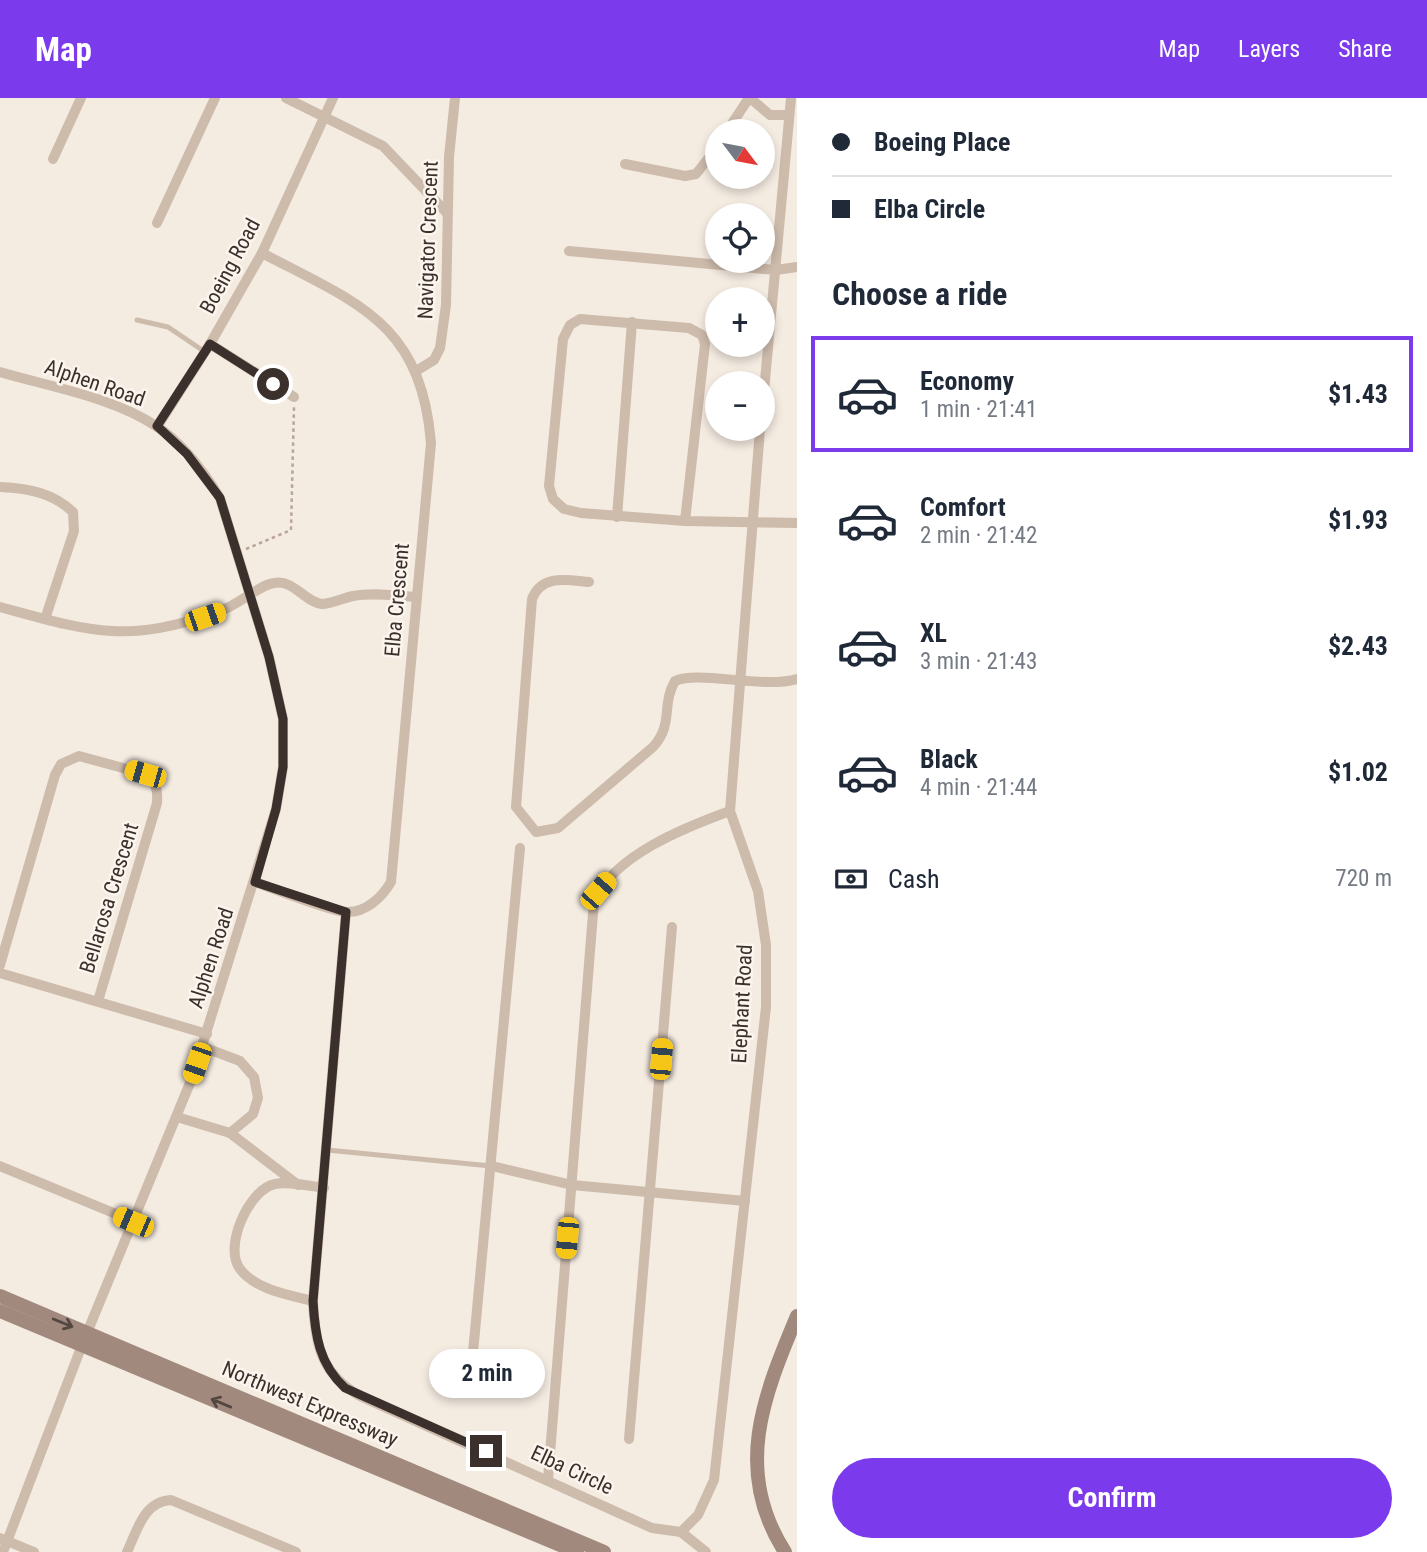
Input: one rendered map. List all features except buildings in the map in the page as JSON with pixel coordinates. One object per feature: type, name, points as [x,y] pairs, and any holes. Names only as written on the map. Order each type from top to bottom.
[{"type":"main road","name":"Northwest Expressway","points":[[0,1296],[85,1339],[577,1552]]},
{"type":"main road","name":"Northwest Expressway","points":[[0,1311],[85,1339],[604,1552]]},
{"type":"main road","points":[[785,1552],[762,1506],[756,1473],[757,1434],[780,1356],[797,1316]]},
{"type":"street","points":[[53,159],[81,98]]},
{"type":"street","points":[[157,223],[215,98]]},
{"type":"street","points":[[286,98],[383,146],[447,213]]},
{"type":"street","name":"Boeing Road","points":[[157,426],[207,348],[262,253],[333,98]]},
{"type":"street","name":"Navigator Crescent","points":[[416,371],[434,360],[440,348],[446,305],[447,213],[455,98]]},
{"type":"street","points":[[735,119],[749,98],[770,115],[789,115]]},
{"type":"street","points":[[766,371],[791,98]]},
{"type":"street","points":[[625,164],[685,176],[696,174],[705,163]]},
{"type":"street","points":[[569,251],[776,270],[797,267]]},
{"type":"street","name":"Elba Crescent","points":[[262,253],[356,302],[376,317],[395,336],[416,371],[429,411],[431,443],[391,882],[383,895],[372,904],[346,912]]},
{"type":"street","points":[[685,521],[705,344],[702,335],[689,328],[580,319],[570,325],[563,339],[549,486],[553,499],[564,509],[617,517],[685,521],[751,520],[797,523]]},
{"type":"street","points":[[617,517],[632,322]]},
{"type":"street","points":[[207,348],[294,397]]},
{"type":"street","name":"Alphen Road","points":[[0,372],[91,398],[157,426],[208,479],[220,498],[237,552],[269,657],[283,719],[283,767],[276,809],[203,1046],[177,1117],[3,1544]]},
{"type":"street","name":"Elephant Road","points":[[681,1532],[698,1515],[714,1480],[766,1007],[766,945],[758,891],[730,811],[759,441]]},
{"type":"street","points":[[0,486],[59,499],[73,512],[74,530],[45,619]]},
{"type":"street","points":[[589,582],[551,580],[540,587],[532,599],[516,807],[536,832],[558,828],[653,747],[665,733],[669,695],[675,681],[687,677],[739,683],[783,683],[797,679]]},
{"type":"street","points":[[0,607],[94,631],[152,631],[198,619],[251,597],[262,587],[282,582],[324,604],[369,594],[416,597]]},
{"type":"street","name":"Bellarosa Crescent","points":[[0,965],[55,775],[61,764],[79,756],[145,774],[153,780],[158,790],[158,803],[97,1001]]},
{"type":"street","points":[[548,1479],[594,901],[608,880],[647,848],[688,826],[730,811]]},
{"type":"street","points":[[471,1374],[520,848]]},
{"type":"street","points":[[255,882],[346,912]]},
{"type":"street","name":"Elba Circle","points":[[346,912],[313,1301],[315,1334],[323,1360],[333,1377],[345,1388],[652,1528],[681,1532]]},
{"type":"street","points":[[629,1439],[672,927]]},
{"type":"street","points":[[0,973],[207,1034]]},
{"type":"street","points":[[203,1046],[240,1061],[254,1077],[258,1098],[253,1114],[230,1133]]},
{"type":"street","points":[[177,1117],[230,1133],[298,1185]]},
{"type":"street","points":[[0,1166],[133,1222]]},
{"type":"street","points":[[492,1166],[572,1185],[745,1201]]},
{"type":"street","points":[[313,1301],[265,1287],[250,1279],[239,1268],[234,1256],[235,1239],[255,1198],[265,1187],[277,1183],[324,1188]]},
{"type":"street","points":[[127,1552],[150,1508],[160,1500],[171,1500],[296,1552]]},
{"type":"street","points":[[681,1532],[706,1552]]},
{"type":"street","points":[[3,1544],[34,1552]]},
{"type":"lane","points":[[137,320],[168,327],[207,348]]},
{"type":"lane","points":[[327,1150],[492,1166]]},
{"type":"path","points":[[237,552],[292,530],[294,397]]},
{"type":"route","points":[[273,384],[210,344],[157,426],[187,454],[220,498],[269,657],[283,719],[283,767],[276,809],[255,882],[346,912],[313,1301],[315,1334],[323,1360],[333,1377],[345,1388],[486,1451]]}]
